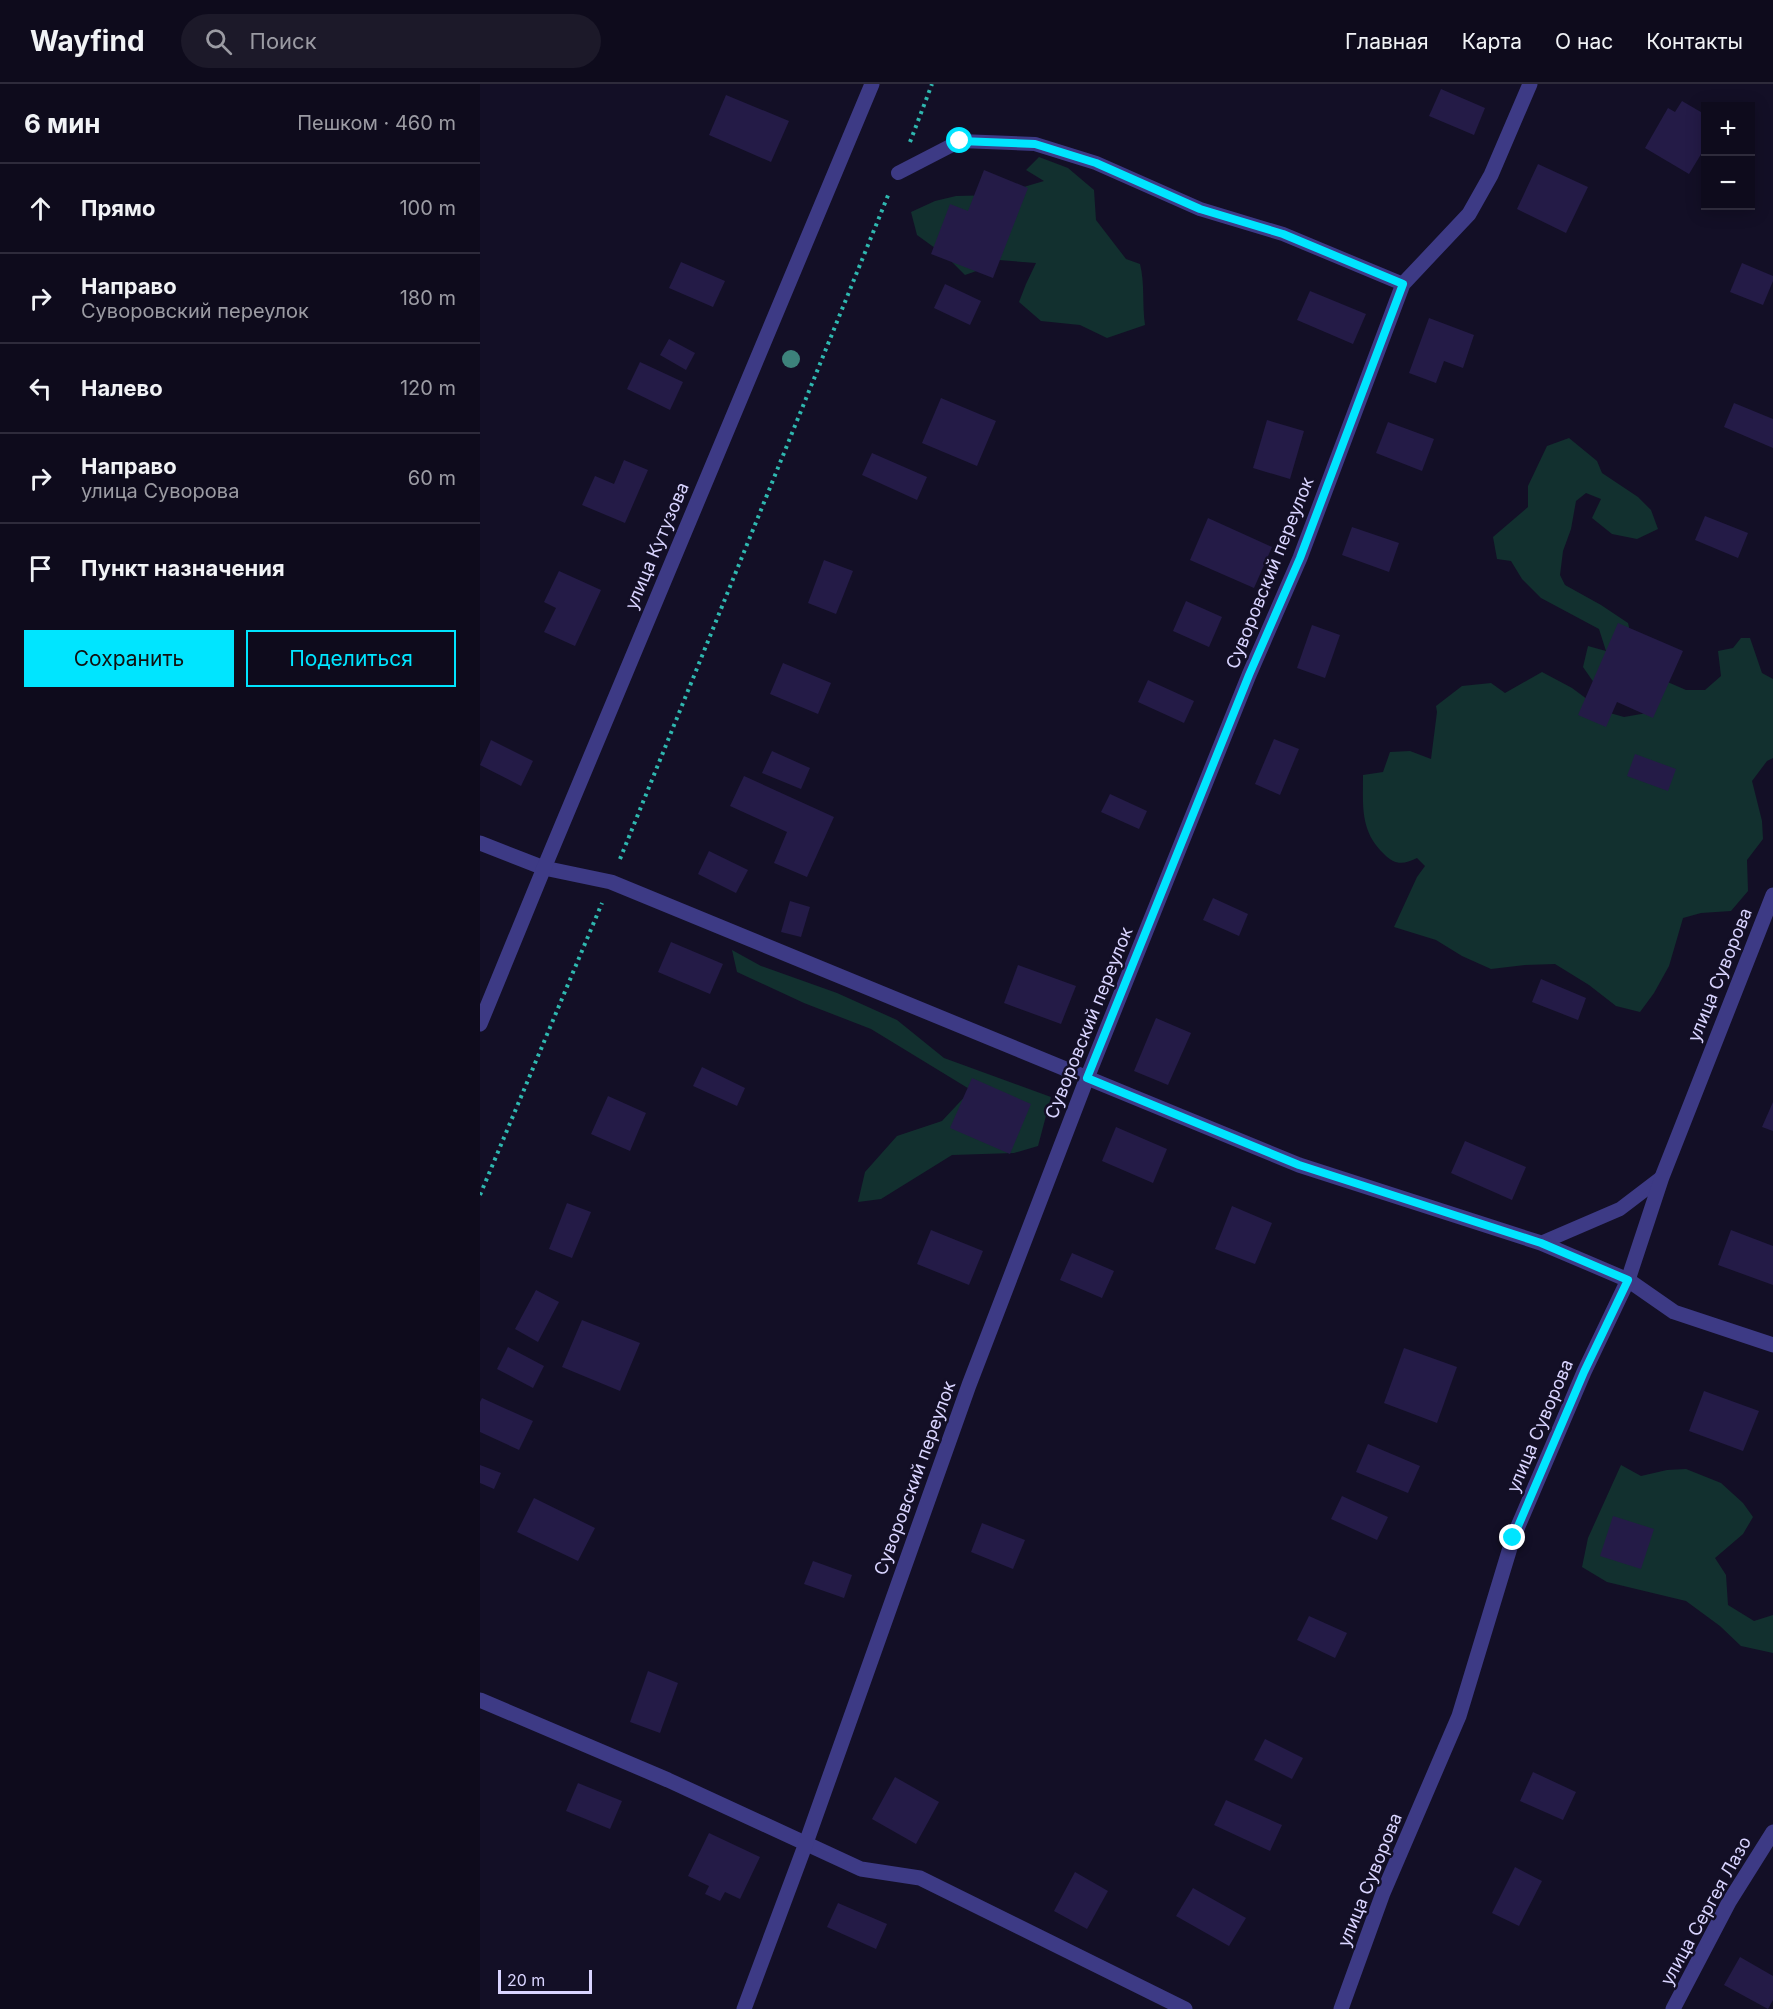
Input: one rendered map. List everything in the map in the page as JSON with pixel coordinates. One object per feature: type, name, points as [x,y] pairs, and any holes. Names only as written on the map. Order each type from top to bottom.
[{"type":"street","name":"улица Кутузова","points":[[480,1024],[543,868],[872,84]]},
{"type":"street","name":"Суворовский переулок","points":[[744,2009],[806,1843],[969,1386],[1087,1078],[1249,675],[1300,558],[1403,284],[1469,214],[1491,175],[1530,84]]},
{"type":"street","points":[[480,843],[543,868],[610,882],[1299,1165],[1541,1243],[1628,1280],[1674,1312],[1773,1345]]},
{"type":"street","name":"улица Суворова","points":[[1341,2009],[1383,1893],[1459,1716],[1513,1538],[1584,1372],[1628,1280],[1662,1177],[1773,895]]},
{"type":"street","points":[[480,1700],[668,1780],[861,1869],[920,1878],[1185,2009]]},
{"type":"street","name":"улица Сергея Лазо","points":[[1673,2009],[1729,1902],[1773,1832]]},
{"type":"lane","points":[[898,173],[960,141],[1035,144],[1096,163],[1200,209],[1283,234],[1403,284]]},
{"type":"lane","points":[[1541,1243],[1620,1209],[1662,1177]]},
{"type":"path","points":[[480,1195],[610,882],[932,84]]},
{"type":"green space","points":[[1039,157],[1068,168],[1094,190],[1096,220],[1126,259],[1140,264],[1145,325],[1107,338],[1080,325],[1041,321],[1019,302],[1036,263],[999,260],[965,275],[946,256],[917,235],[911,212],[935,201],[956,196],[997,195],[1044,181],[1026,170]]},
{"type":"green space","points":[[1569,438],[1597,461],[1602,473],[1638,497],[1651,510],[1658,529],[1637,539],[1612,534],[1592,518],[1601,499],[1586,493],[1576,501],[1571,529],[1563,551],[1560,575],[1565,585],[1628,623],[1637,660],[1663,680],[1686,690],[1705,690],[1721,676],[1718,651],[1733,648],[1741,638],[1750,638],[1762,673],[1773,679],[1773,758],[1767,761],[1752,781],[1762,821],[1763,839],[1747,860],[1748,891],[1731,911],[1701,913],[1683,918],[1669,966],[1640,1012],[1616,1006],[1589,985],[1555,964],[1491,969],[1462,956],[1436,940],[1394,927],[1417,877],[1425,866],[1417,858],[1399,863],[1388,858],[1376,845],[1364,818],[1363,775],[1383,772],[1390,752],[1410,751],[1431,759],[1436,706],[1462,686],[1491,683],[1505,693],[1542,672],[1572,688],[1603,711],[1624,717],[1647,713],[1599,690],[1583,667],[1588,646],[1606,651],[1599,629],[1541,598],[1522,579],[1511,561],[1497,559],[1493,537],[1528,507],[1528,486],[1547,446]]},
{"type":"green space","points":[[732,950],[761,966],[837,993],[897,1020],[944,1058],[1051,1097],[1038,1146],[1014,1153],[952,1155],[881,1199],[858,1202],[865,1172],[897,1136],[942,1121],[971,1090],[871,1029],[804,1003],[737,972]]},
{"type":"green space","points":[[1621,1465],[1641,1476],[1667,1470],[1686,1469],[1721,1483],[1743,1503],[1753,1517],[1743,1534],[1715,1558],[1726,1575],[1728,1605],[1754,1621],[1773,1615],[1773,1653],[1741,1646],[1720,1626],[1686,1601],[1607,1582],[1582,1567],[1588,1538]]},
{"type":"building","points":[[1441,89],[1485,108],[1474,135],[1429,116]]},
{"type":"building","points":[[726,95],[789,121],[771,162],[709,135]]},
{"type":"building","points":[[1682,101],[1701,112],[1701,154],[1689,174],[1645,148],[1668,108],[1675,112]]},
{"type":"building","points":[[1538,164],[1588,187],[1566,233],[1517,209]]},
{"type":"building","points":[[984,170],[1028,188],[993,278],[931,254],[950,204],[968,211]]},
{"type":"building","points":[[681,262],[725,281],[713,307],[669,288]]},
{"type":"building","points":[[1742,263],[1773,276],[1763,305],[1730,292]]},
{"type":"building","points":[[945,284],[981,301],[970,325],[934,308]]},
{"type":"building","points":[[1310,291],[1366,314],[1353,344],[1297,320]]},
{"type":"building","points":[[1429,318],[1474,335],[1463,368],[1444,361],[1436,383],[1409,373]]},
{"type":"building","points":[[669,339],[695,353],[686,370],[660,355]]},
{"type":"building","points":[[640,362],[683,382],[670,410],[627,389]]},
{"type":"building","points":[[941,398],[996,421],[977,466],[922,443]]},
{"type":"building","points":[[1734,403],[1773,419],[1773,448],[1724,427]]},
{"type":"building","points":[[1267,420],[1304,431],[1290,479],[1253,468]]},
{"type":"building","points":[[1388,422],[1434,439],[1422,471],[1376,453]]},
{"type":"building","points":[[872,453],[927,477],[917,500],[862,475]]},
{"type":"building","points":[[624,460],[648,470],[625,523],[582,505],[595,476],[614,484]]},
{"type":"building","points":[[1705,516],[1748,533],[1738,558],[1695,540]]},
{"type":"building","points":[[1208,518],[1272,547],[1254,588],[1190,560]]},
{"type":"building","points":[[1352,527],[1399,543],[1389,572],[1342,555]]},
{"type":"building","points":[[824,560],[853,571],[836,614],[808,603]]},
{"type":"building","points":[[559,571],[601,590],[575,646],[544,632],[556,608],[544,602]]},
{"type":"building","points":[[1186,601],[1222,617],[1209,647],[1173,631]]},
{"type":"building","points":[[1618,623],[1683,651],[1653,718],[1617,702],[1606,727],[1578,715]]},
{"type":"building","points":[[1312,625],[1340,635],[1325,678],[1297,668]]},
{"type":"building","points":[[783,663],[831,683],[818,714],[770,694]]},
{"type":"building","points":[[1148,680],[1194,701],[1184,723],[1138,702]]},
{"type":"building","points":[[1274,739],[1299,749],[1280,795],[1255,784]]},
{"type":"building","points":[[491,740],[533,761],[521,786],[480,765]]},
{"type":"building","points":[[772,751],[810,768],[801,789],[762,773]]},
{"type":"building","points":[[1635,754],[1676,769],[1668,791],[1627,776]]},
{"type":"building","points":[[744,776],[834,817],[807,877],[774,863],[787,832],[730,806]]},
{"type":"building","points":[[1110,794],[1147,811],[1139,829],[1101,812]]},
{"type":"building","points":[[709,851],[748,870],[736,893],[698,874]]},
{"type":"building","points":[[1213,898],[1248,914],[1239,936],[1203,920]]},
{"type":"building","points":[[790,901],[810,907],[801,937],[781,932]]},
{"type":"building","points":[[671,942],[723,964],[710,994],[658,972]]},
{"type":"building","points":[[1018,965],[1076,986],[1061,1024],[1004,1003]]},
{"type":"building","points":[[1541,979],[1586,998],[1578,1020],[1532,1002]]},
{"type":"building","points":[[1156,1018],[1191,1033],[1168,1085],[1134,1071]]},
{"type":"building","points":[[702,1067],[745,1088],[737,1106],[693,1086]]},
{"type":"building","points":[[972,1078],[1031,1104],[1010,1154],[950,1128]]},
{"type":"building","points":[[608,1096],[646,1113],[630,1151],[591,1134]]},
{"type":"building","points":[[1773,1102],[1773,1131],[1762,1127]]},
{"type":"building","points":[[1116,1127],[1167,1149],[1153,1183],[1102,1161]]},
{"type":"building","points":[[1465,1141],[1526,1167],[1512,1200],[1451,1173]]},
{"type":"building","points":[[567,1203],[591,1212],[572,1258],[549,1249]]},
{"type":"building","points":[[1232,1206],[1272,1223],[1255,1264],[1215,1249]]},
{"type":"building","points":[[931,1230],[983,1251],[969,1285],[917,1264]]},
{"type":"building","points":[[1731,1230],[1773,1246],[1773,1285],[1718,1265]]},
{"type":"building","points":[[1072,1253],[1114,1271],[1102,1298],[1060,1280]]},
{"type":"building","points":[[536,1290],[559,1302],[538,1342],[515,1329]]},
{"type":"building","points":[[582,1320],[640,1343],[620,1391],[562,1367]]},
{"type":"building","points":[[508,1347],[544,1366],[533,1388],[497,1369]]},
{"type":"building","points":[[1404,1348],[1457,1367],[1437,1423],[1384,1403]]},
{"type":"building","points":[[1704,1391],[1759,1411],[1743,1451],[1689,1431]]},
{"type":"building","points":[[482,1398],[533,1421],[519,1450],[480,1432]]},
{"type":"building","points":[[1368,1444],[1420,1466],[1408,1493],[1356,1472]]},
{"type":"building","points":[[480,1465],[501,1473],[494,1489],[480,1483]]},
{"type":"building","points":[[1342,1496],[1388,1517],[1377,1540],[1331,1519]]},
{"type":"building","points":[[534,1498],[595,1528],[578,1561],[517,1532]]},
{"type":"building","points":[[1613,1516],[1654,1529],[1641,1569],[1600,1556]]},
{"type":"building","points":[[982,1523],[1025,1540],[1013,1569],[971,1552]]},
{"type":"building","points":[[813,1561],[852,1575],[844,1598],[804,1584]]},
{"type":"building","points":[[1309,1616],[1347,1633],[1335,1658],[1297,1640]]},
{"type":"building","points":[[648,1671],[678,1683],[660,1733],[630,1722]]},
{"type":"building","points":[[1265,1739],[1303,1758],[1292,1779],[1254,1760]]},
{"type":"building","points":[[1533,1772],[1576,1792],[1563,1820],[1520,1801]]},
{"type":"building","points":[[895,1777],[939,1802],[916,1844],[872,1819]]},
{"type":"building","points":[[578,1783],[622,1801],[610,1829],[566,1811]]},
{"type":"building","points":[[1226,1800],[1282,1825],[1270,1851],[1214,1825]]},
{"type":"building","points":[[709,1833],[760,1857],[740,1899],[725,1892],[720,1901],[705,1894],[709,1886],[688,1876]]},
{"type":"building","points":[[1515,1867],[1542,1881],[1519,1926],[1492,1913]]},
{"type":"building","points":[[1075,1872],[1108,1891],[1087,1929],[1054,1911]]},
{"type":"building","points":[[1193,1888],[1246,1918],[1229,1946],[1176,1916]]},
{"type":"building","points":[[838,1903],[887,1924],[876,1949],[827,1927]]},
{"type":"building","points":[[1740,1957],[1773,1976],[1773,2000],[1768,2009],[1724,1985]]},
{"type":"route","points":[[960,141],[1035,144],[1096,163],[1200,209],[1283,234],[1403,284],[1300,558],[1249,675],[1087,1078],[1299,1165],[1541,1243],[1628,1280],[1584,1372],[1513,1538]]}]
